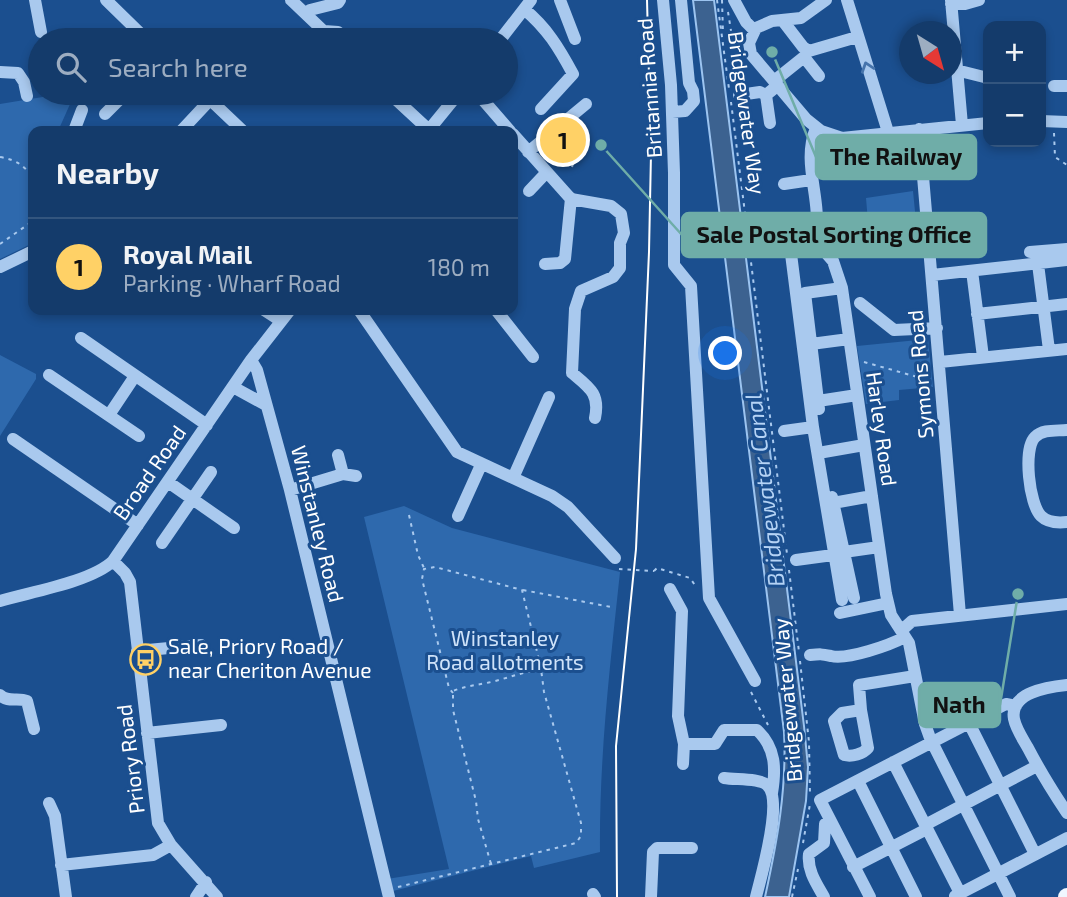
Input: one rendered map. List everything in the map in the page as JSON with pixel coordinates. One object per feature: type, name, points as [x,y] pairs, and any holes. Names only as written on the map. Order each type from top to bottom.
[{"type":"street","points":[[35,0],[40,28]]},
{"type":"street","points":[[106,0],[135,28]]},
{"type":"street","points":[[291,0],[320,28]]},
{"type":"street","points":[[306,14],[310,10],[338,4],[340,0]]},
{"type":"street","points":[[560,0],[575,39]]},
{"type":"street","name":"Britannia Road","points":[[663,0],[672,112],[674,265],[691,286],[709,598],[755,681]]},
{"type":"street","points":[[672,112],[685,111],[694,101],[688,83],[681,0]]},
{"type":"street","points":[[734,0],[746,22],[759,27],[801,18],[827,0]]},
{"type":"street","points":[[847,0],[888,132]]},
{"type":"street","points":[[952,21],[951,2],[965,4],[979,0]]},
{"type":"street","points":[[510,28],[528,5],[557,43],[573,74],[541,109]]},
{"type":"street","points":[[783,21],[809,51],[857,37]]},
{"type":"street","points":[[759,27],[749,43],[751,54],[816,128],[842,138],[983,123]]},
{"type":"street","points":[[770,123],[766,95],[775,83],[804,57],[819,76]]},
{"type":"street","points":[[0,72],[18,73],[24,82],[27,96]]},
{"type":"street","points":[[962,72],[983,77]]},
{"type":"street","points":[[958,84],[962,125]]},
{"type":"street","points":[[739,95],[760,92],[766,95]]},
{"type":"street","points":[[528,152],[586,104]]},
{"type":"street","points":[[106,114],[115,105]]},
{"type":"street","points":[[185,126],[200,105]]},
{"type":"street","points":[[216,105],[238,126]]},
{"type":"street","points":[[402,105],[424,126]]},
{"type":"street","points":[[433,126],[450,105]]},
{"type":"street","points":[[488,105],[506,126]]},
{"type":"street","points":[[76,126],[82,110]]},
{"type":"street","points":[[760,249],[790,246],[809,242],[813,238],[816,223],[811,180],[811,140],[816,128]]},
{"type":"street","name":"Symons Road","points":[[919,129],[960,615]]},
{"type":"street","points":[[518,140],[570,198],[611,205],[623,219],[620,268],[612,277],[581,291],[575,309],[572,373],[596,396],[598,403],[595,418]]},
{"type":"street","points":[[529,191],[547,173]]},
{"type":"street","points":[[784,184],[811,180]]},
{"type":"street","points":[[545,264],[559,263],[565,259],[570,198]]},
{"type":"street","name":"Harley Road","points":[[813,238],[837,269],[842,288],[888,603],[893,618],[904,633],[932,743],[1010,897]]},
{"type":"street","points":[[790,246],[813,427],[848,599]]},
{"type":"street","points":[[1030,252],[1067,249]]},
{"type":"street","points":[[0,267],[28,253]]},
{"type":"street","points":[[932,275],[1067,261]]},
{"type":"street","points":[[1038,264],[1049,351]]},
{"type":"street","points":[[972,271],[983,357]]},
{"type":"street","points":[[839,553],[805,293],[842,288]]},
{"type":"street","points":[[860,303],[894,330],[937,328]]},
{"type":"street","points":[[977,314],[1067,304]]},
{"type":"street","points":[[272,315],[281,321]]},
{"type":"street","name":"Broad Road","points":[[0,601],[80,579],[104,569],[113,561],[251,360],[286,315]]},
{"type":"street","points":[[362,315],[449,442],[465,458],[552,496],[568,507],[617,563]]},
{"type":"street","points":[[500,315],[533,357]]},
{"type":"street","points":[[81,338],[206,425]]},
{"type":"street","points":[[811,344],[849,339]]},
{"type":"street","points":[[940,362],[1067,349]]},
{"type":"street","name":"Winstanley Road","points":[[251,360],[257,370],[290,490],[388,893]]},
{"type":"street","points":[[49,375],[139,436]]},
{"type":"street","points":[[109,415],[135,376]]},
{"type":"street","points":[[233,387],[266,405]]},
{"type":"street","points":[[818,401],[857,395]]},
{"type":"street","points":[[513,478],[549,397]]},
{"type":"street","points":[[784,431],[813,427]]},
{"type":"street","points":[[1067,430],[1039,434],[1032,439],[1028,449],[1034,506],[1049,522],[1067,522]]},
{"type":"street","points":[[13,439],[138,525]]},
{"type":"street","points":[[824,452],[864,445]]},
{"type":"street","points":[[290,490],[349,475],[338,455]]},
{"type":"street","points":[[458,516],[481,465]]},
{"type":"street","points":[[162,542],[211,472]]},
{"type":"street","points":[[167,482],[234,528]]},
{"type":"street","points":[[833,503],[872,496]]},
{"type":"street","points":[[222,519],[231,508]]},
{"type":"street","points":[[791,563],[879,547]]},
{"type":"street","name":"Priory Road","points":[[113,561],[130,582],[158,823],[172,845],[217,897]]},
{"type":"street","points":[[670,589],[682,611],[678,716],[684,744],[682,764]]},
{"type":"street","points":[[840,613],[888,603]]},
{"type":"street","points":[[810,655],[826,653],[831,657],[868,652],[904,633],[912,621],[1067,604]]},
{"type":"street","points":[[137,651],[201,645]]},
{"type":"street","points":[[861,710],[859,685],[915,676]]},
{"type":"street","points":[[1067,685],[1041,688],[1032,692],[1016,706],[1014,720],[1037,766],[1067,813]]},
{"type":"street","points":[[0,695],[6,700],[27,701],[34,729]]},
{"type":"street","points":[[870,897],[820,800],[1006,704],[1016,706]]},
{"type":"street","points":[[969,723],[1035,854]]},
{"type":"street","points":[[147,733],[221,725]]},
{"type":"street","points":[[684,744],[715,744],[724,730],[757,730],[774,755],[776,774],[772,793]]},
{"type":"street","points":[[893,762],[957,895],[1067,838]]},
{"type":"street","points":[[853,867],[1037,766]]},
{"type":"street","points":[[724,778],[764,783],[770,787],[772,793],[775,809],[756,897]]},
{"type":"street","points":[[858,781],[916,897]]},
{"type":"street","points":[[50,803],[55,816],[66,897]]},
{"type":"street","points":[[824,897],[803,867],[809,854],[824,843],[825,824]]},
{"type":"street","points":[[61,865],[153,855],[172,845]]},
{"type":"street","points":[[651,897],[653,852],[657,848],[691,848]]},
{"type":"street","points":[[761,897],[765,876]]},
{"type":"street","points":[[196,897],[205,882]]},
{"type":"path","name":"Bridgewater Way","points":[[717,0],[791,563],[811,770],[810,801],[803,844]]},
{"type":"path","points":[[724,0],[731,32],[722,33],[724,0]]},
{"type":"path","points":[[1061,122],[1055,157],[1067,165]]},
{"type":"path","points":[[0,157],[17,161],[28,170]]},
{"type":"path","points":[[572,167],[574,160]]},
{"type":"path","points":[[0,244],[28,224]]},
{"type":"path","points":[[852,363],[865,362],[921,378],[941,376]]},
{"type":"path","points":[[409,514],[418,555],[424,569],[422,579],[449,688],[453,692],[453,710],[478,819],[491,864]]},
{"type":"path","points":[[617,563],[678,574]]},
{"type":"path","points":[[424,569],[435,567],[522,590],[611,607]]},
{"type":"path","points":[[388,893],[576,843],[581,836],[581,823],[544,692],[522,590]]},
{"type":"path","points":[[453,692],[462,687],[541,669]]},
{"type":"path","points":[[792,897],[803,867]]},
{"type":"green space","points":[[28,99],[28,105],[70,105],[60,126],[28,126],[28,245],[0,259],[0,104]]},
{"type":"green space","points":[[913,191],[918,242],[870,246],[866,198]]},
{"type":"green space","points":[[928,339],[933,387],[899,390],[899,400],[866,404],[857,346]]},
{"type":"green space","points":[[0,355],[36,374],[36,379],[0,436]]},
{"type":"green space","name":"Winstanley Road allotments","points":[[404,506],[452,528],[620,572],[603,747],[600,852],[534,868],[531,856],[393,891],[387,879],[449,869],[364,517]]},
{"type":"water","name":"Bridgewater Canal","points":[[693,0],[714,0],[804,726],[808,767],[806,801],[789,897],[765,897],[780,815],[784,732]]},
{"type":"tram line","points":[[617,897],[616,746],[636,549],[649,252],[651,153],[647,0]]},
{"type":"place","name":"The Railway","points":[[772,52]]},
{"type":"place","name":"Royal Mail","points":[[563,140]]},
{"type":"place","name":"Sale Postal Sorting Office","points":[[601,145]]},
{"type":"place","name":"Nath","points":[[1018,594]]},
{"type":"place","name":"Sale, Priory Road / near Cheriton Avenue","points":[[145,659]]}]
